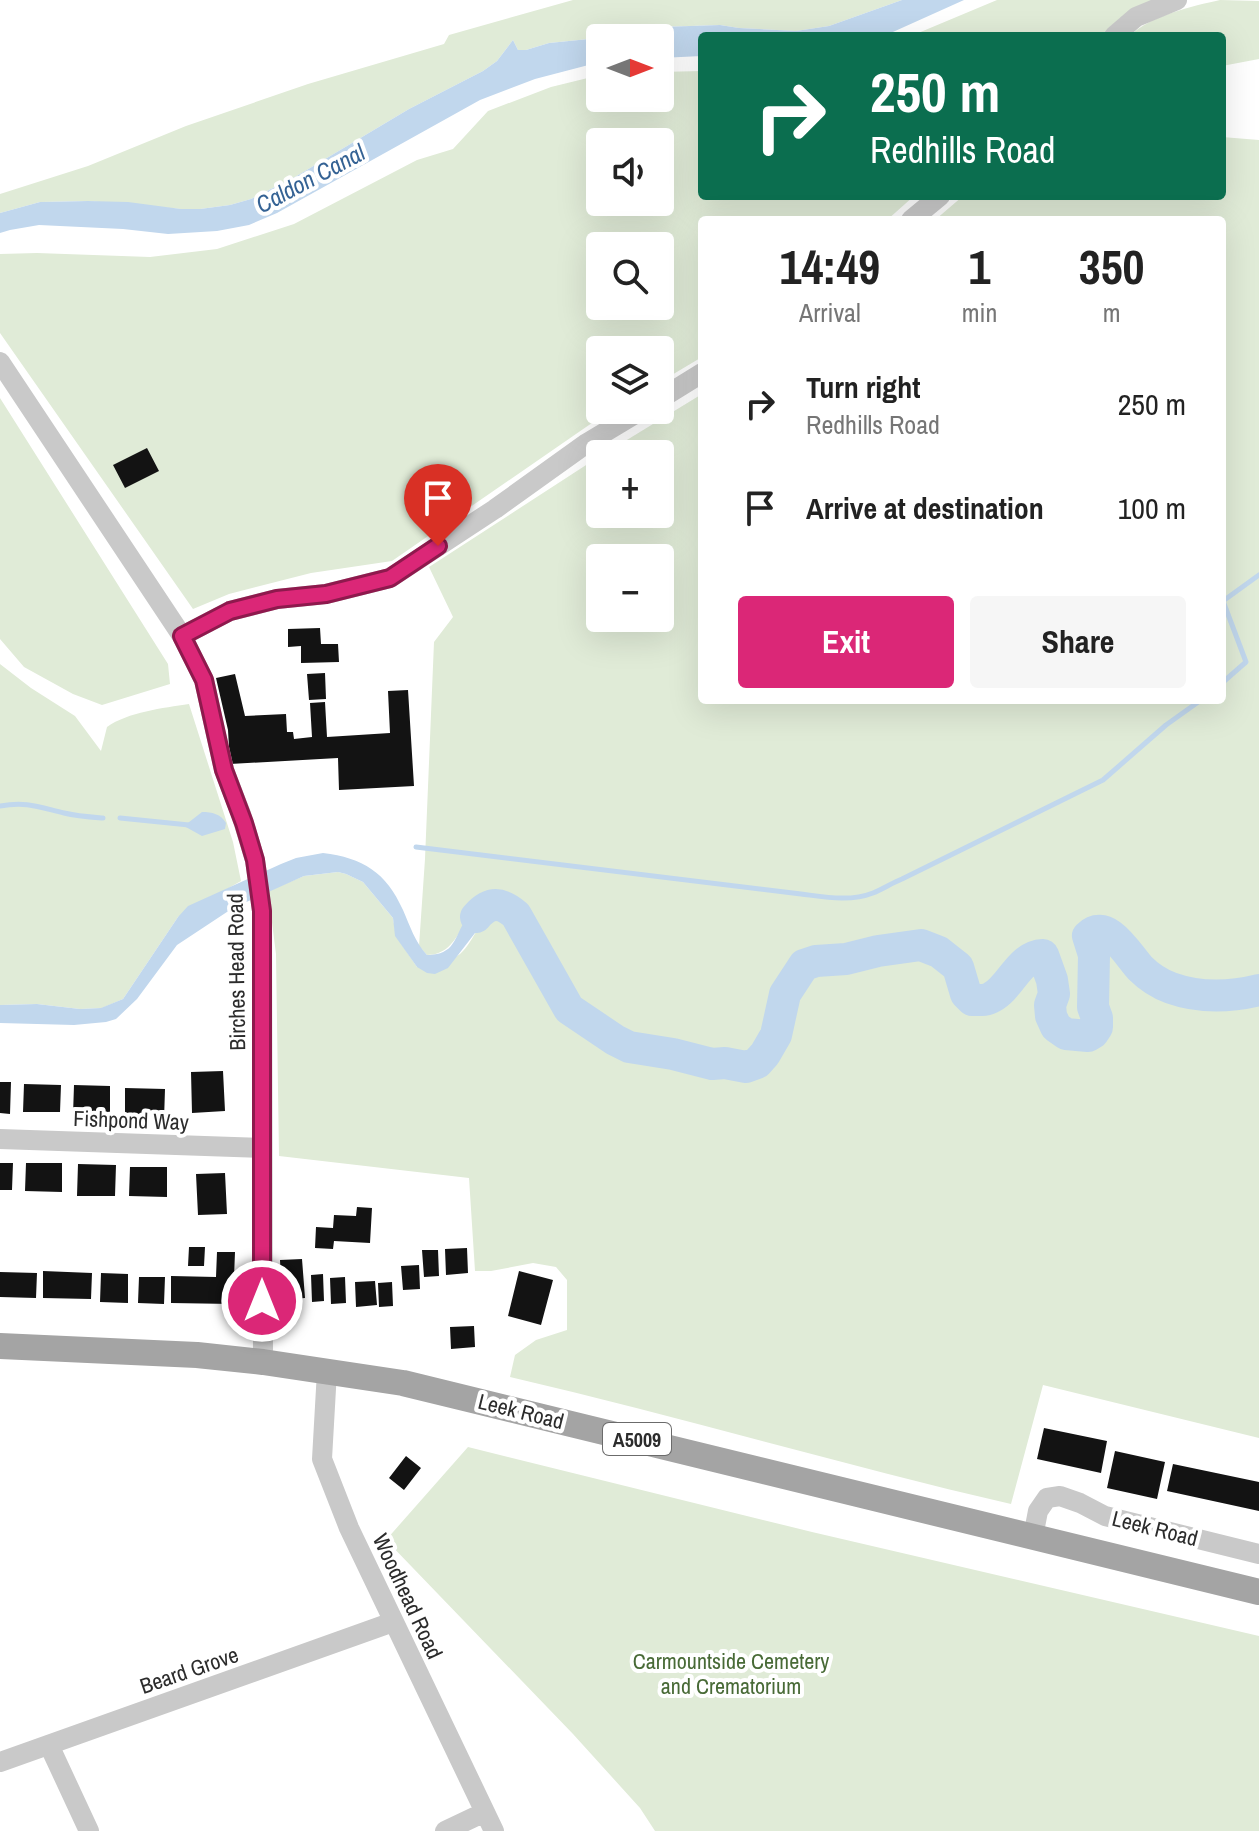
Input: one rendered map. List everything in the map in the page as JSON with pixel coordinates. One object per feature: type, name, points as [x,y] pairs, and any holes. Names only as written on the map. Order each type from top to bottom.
[{"type":"main road","name":"Leek Road","points":[[0,1346],[197,1355],[403,1383],[1259,1592]]},
{"type":"street","points":[[1119,32],[1136,17],[1177,0]]},
{"type":"street","points":[[916,216],[935,200]]},
{"type":"street","name":"Birches Head Road","points":[[0,362],[182,636],[204,680],[224,770],[255,860],[262,911],[263,1362]]},
{"type":"street","points":[[674,390],[698,375]]},
{"type":"street","points":[[182,636],[230,611],[277,599],[326,594],[390,578],[619,424]]},
{"type":"street","name":"Fishpond Way","points":[[0,1139],[261,1148]]},
{"type":"street","name":"Woodhead Road","points":[[327,1371],[322,1459],[349,1528],[490,1822]]},
{"type":"street","name":"Leek Road","points":[[1033,1537],[1038,1511],[1047,1498],[1060,1496],[1105,1516],[1259,1554]]},
{"type":"street","name":"Beard Grove","points":[[0,1762],[393,1622]]},
{"type":"street","points":[[49,1745],[89,1831]]},
{"type":"street","points":[[445,1831],[490,1822]]},
{"type":"green space","points":[[573,0],[902,0],[829,26],[796,31],[720,25],[586,24],[586,39],[549,43],[526,50],[518,50],[513,40],[497,61],[483,71],[409,109],[295,177],[251,199],[200,209],[88,201],[40,202],[0,213],[0,194],[88,166],[186,126],[308,84],[444,44],[449,35]]},
{"type":"green space","points":[[997,0],[1161,0],[1119,19],[1104,32],[921,32]]},
{"type":"green space","points":[[1220,0],[1259,1],[1259,59],[1226,65],[1226,32],[1135,32],[1160,17]]},
{"type":"green space","points":[[698,71],[698,200],[910,200],[892,216],[698,216],[698,359],[674,374],[674,336],[586,336],[586,424],[591,424],[392,561],[311,573],[229,594],[193,609],[0,333],[0,254],[150,257],[217,249],[294,224],[417,160],[453,149],[488,111],[551,87],[586,78],[586,112],[674,112],[674,72]]},
{"type":"green space","points":[[1226,137],[1259,140],[1259,1438],[1043,1385],[1011,1504],[510,1377],[515,1355],[536,1340],[567,1330],[567,1280],[556,1267],[533,1263],[475,1271],[469,1178],[279,1156],[276,954],[268,891],[304,876],[338,872],[363,882],[393,918],[396,936],[417,967],[460,954],[481,925],[492,916],[500,913],[508,919],[499,894],[486,899],[476,908],[456,938],[439,953],[427,955],[419,946],[434,642],[453,617],[429,567],[586,465],[586,528],[674,528],[674,440],[627,440],[653,424],[674,424],[674,411],[698,396],[698,704],[1226,704],[1226,216],[940,216],[958,200],[1226,200]]},
{"type":"green space","points":[[0,398],[168,664],[170,684],[102,705],[73,694],[24,667],[0,639]]},
{"type":"green space","points":[[0,664],[75,716],[101,751],[107,727],[115,722],[146,711],[189,704],[233,842],[241,881],[178,917],[123,999],[102,1008],[0,1005]]},
{"type":"green space","name":"Carmountside Cemetery and Crematorium","points":[[468,1447],[812,1532],[1259,1636],[1259,1831],[655,1831],[640,1808],[573,1734],[386,1540]]},
{"type":"water","points":[[902,0],[964,0],[893,32],[698,32],[698,56],[674,57],[674,27],[720,25],[796,31],[829,26]]},
{"type":"water","name":"Caldon Canal","points":[[586,39],[586,66],[535,79],[480,100],[277,213],[249,225],[217,231],[168,234],[39,225],[0,233],[0,213],[40,202],[128,202],[200,209],[251,199],[295,177],[409,109],[483,71],[497,61],[513,40],[518,50]]},
{"type":"water","points":[[202,812],[222,817],[226,823],[225,829],[202,836],[184,826]]},
{"type":"water","points":[[323,853],[361,863],[381,877],[396,897],[427,955],[449,948],[473,911],[491,896],[506,895],[513,899],[509,919],[500,913],[491,916],[448,968],[435,974],[427,973],[417,967],[395,936],[393,918],[363,882],[338,872],[304,876],[233,908],[177,945],[137,999],[116,1019],[74,1025],[0,1023],[0,1005],[101,1008],[123,999],[188,906],[296,858]]},
{"type":"building","points":[[147,448],[159,471],[125,488],[113,465]]},
{"type":"building","points":[[320,628],[321,644],[338,644],[339,662],[301,663],[301,646],[288,647],[288,629]]},
{"type":"building","points":[[325,673],[326,699],[309,700],[307,674]]},
{"type":"building","points":[[235,674],[245,716],[286,714],[287,732],[293,732],[294,739],[312,737],[310,703],[325,702],[327,737],[390,733],[388,691],[408,690],[414,786],[339,790],[338,758],[230,764],[228,730],[216,678]]},
{"type":"building","points":[[223,1071],[225,1111],[192,1113],[191,1072]]},
{"type":"building","points":[[0,1082],[11,1082],[10,1114],[0,1113]]},
{"type":"building","points":[[24,1084],[61,1085],[60,1112],[23,1112]]},
{"type":"building","points":[[74,1085],[110,1086],[110,1116],[73,1115]]},
{"type":"building","points":[[125,1088],[165,1089],[164,1120],[125,1119]]},
{"type":"building","points":[[0,1163],[13,1163],[12,1190],[0,1190]]},
{"type":"building","points":[[26,1163],[62,1163],[62,1192],[25,1191]]},
{"type":"building","points":[[78,1164],[116,1165],[115,1196],[77,1196]]},
{"type":"building","points":[[130,1167],[167,1167],[167,1197],[129,1196]]},
{"type":"building","points":[[225,1173],[227,1214],[198,1215],[196,1174]]},
{"type":"building","points":[[357,1207],[372,1208],[370,1243],[334,1241],[333,1249],[315,1248],[316,1227],[333,1228],[334,1215],[356,1216]]},
{"type":"building","points":[[189,1247],[205,1247],[204,1266],[188,1266]]},
{"type":"building","points":[[467,1248],[468,1273],[446,1275],[445,1249]]},
{"type":"building","points":[[422,1250],[438,1250],[439,1276],[424,1277]]},
{"type":"building","points":[[217,1252],[235,1252],[233,1304],[171,1303],[171,1276],[216,1277]]},
{"type":"building","points":[[302,1259],[305,1298],[282,1300],[280,1260]]},
{"type":"building","points":[[419,1265],[420,1289],[403,1290],[401,1266]]},
{"type":"building","points":[[43,1271],[92,1273],[91,1299],[43,1298]]},
{"type":"building","points":[[519,1271],[553,1280],[541,1325],[508,1316]]},
{"type":"building","points":[[0,1272],[37,1273],[36,1298],[0,1297]]},
{"type":"building","points":[[101,1273],[128,1274],[128,1303],[100,1302]]},
{"type":"building","points":[[323,1274],[324,1301],[312,1302],[311,1275]]},
{"type":"building","points":[[139,1277],[165,1277],[164,1304],[138,1303]]},
{"type":"building","points":[[345,1277],[346,1303],[331,1304],[330,1278]]},
{"type":"building","points":[[375,1281],[377,1305],[356,1307],[355,1282]]},
{"type":"building","points":[[392,1282],[393,1306],[379,1307],[378,1283]]},
{"type":"building","points":[[474,1326],[475,1347],[451,1349],[450,1327]]},
{"type":"building","points":[[1044,1428],[1107,1441],[1101,1473],[1037,1459]]},
{"type":"building","points":[[1115,1451],[1165,1462],[1157,1499],[1107,1488]]},
{"type":"building","points":[[406,1456],[421,1468],[404,1490],[389,1478]]},
{"type":"building","points":[[1173,1464],[1259,1482],[1259,1511],[1167,1491]]},
{"type":"waterway","points":[[1226,599],[1259,575]]},
{"type":"waterway","points":[[1226,609],[1246,662],[1226,680]]},
{"type":"waterway","points":[[416,847],[828,897],[864,896],[1103,780],[1166,725],[1195,704]]},
{"type":"waterway","points":[[0,806],[25,804],[103,818]]},
{"type":"waterway","points":[[120,818],[189,825]]},
{"type":"waterway","points":[[476,917],[486,908],[496,905],[516,915],[569,1009],[615,1040],[629,1047],[712,1064],[746,1067],[757,1063],[776,1035],[785,994],[804,965],[921,945],[939,952],[958,967],[966,994],[972,1000],[992,997],[1021,966],[1043,955],[1054,994],[1050,1005],[1051,1016],[1056,1027],[1066,1034],[1088,1036],[1097,1027],[1093,1007],[1094,955],[1088,936],[1095,931],[1110,934],[1143,971],[1171,988],[1193,994],[1215,995],[1259,990]]},
{"type":"route","points":[[262,1301],[262,911],[255,860],[224,770],[204,680],[182,636],[230,611],[277,599],[326,594],[390,578],[438,546]]}]
